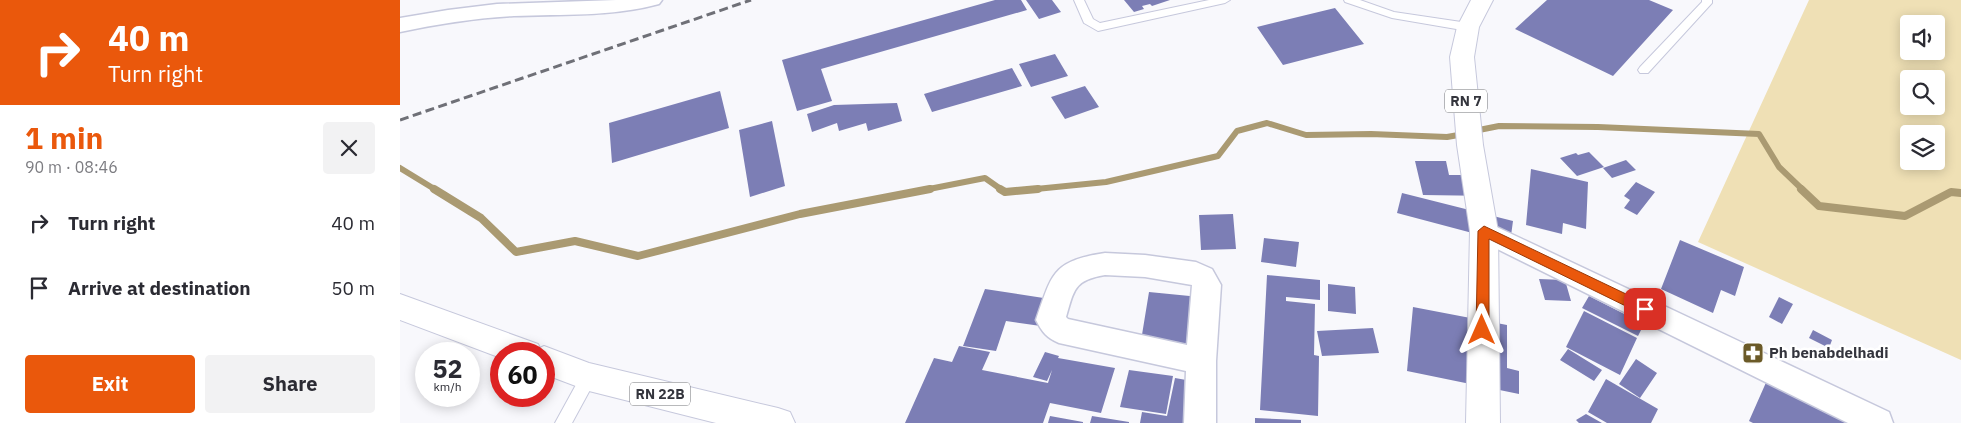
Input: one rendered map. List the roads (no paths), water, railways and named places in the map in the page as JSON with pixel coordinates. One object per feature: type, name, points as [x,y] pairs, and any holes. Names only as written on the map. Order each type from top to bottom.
[{"type":"main road","name":"RN 7","points":[[1482,0],[1468,27],[1462,57],[1470,145],[1484,231],[1483,423]]},
{"type":"main road","points":[[400,307],[495,342]]},
{"type":"main road","name":"RN 22B","points":[[555,364],[589,377],[778,423]]},
{"type":"street","points":[[400,25],[447,15],[486,11],[582,3],[606,9],[652,0]]},
{"type":"street","points":[[1484,231],[1878,423]]},
{"type":"street","points":[[1200,423],[1201,361],[1207,284],[1202,277],[1196,273],[1103,264],[1072,274],[1063,283],[1051,320],[1059,330],[1201,361]]},
{"type":"lane","points":[[1079,0],[1088,21],[1098,27],[1225,0]]},
{"type":"lane","points":[[1349,0],[1392,15],[1468,27]]},
{"type":"lane","points":[[1644,70],[1707,3],[1707,0]]},
{"type":"lane","points":[[562,423],[589,377]]},
{"type":"waterway","points":[[1026,190],[1106,182],[1218,156],[1237,131],[1267,123],[1306,135],[1371,134],[1447,137],[1464,134]]},
{"type":"waterway","points":[[1474,131],[1499,126],[1598,127],[1759,134],[1779,167],[1803,190]]},
{"type":"waterway","points":[[400,168],[436,190]]},
{"type":"waterway","points":[[924,190],[985,178],[1002,190]]},
{"type":"waterway","points":[[434,189],[481,218],[516,252],[575,241],[638,256],[800,214],[930,189]]},
{"type":"waterway","points":[[1000,189],[1005,192],[1038,189]]},
{"type":"waterway","points":[[1801,189],[1819,206],[1905,216],[1951,192],[1961,193]]},
{"type":"railway","points":[[400,120],[751,0]]},
{"type":"place","name":"Ph benabdelhadi","points":[[1753,353]]}]
